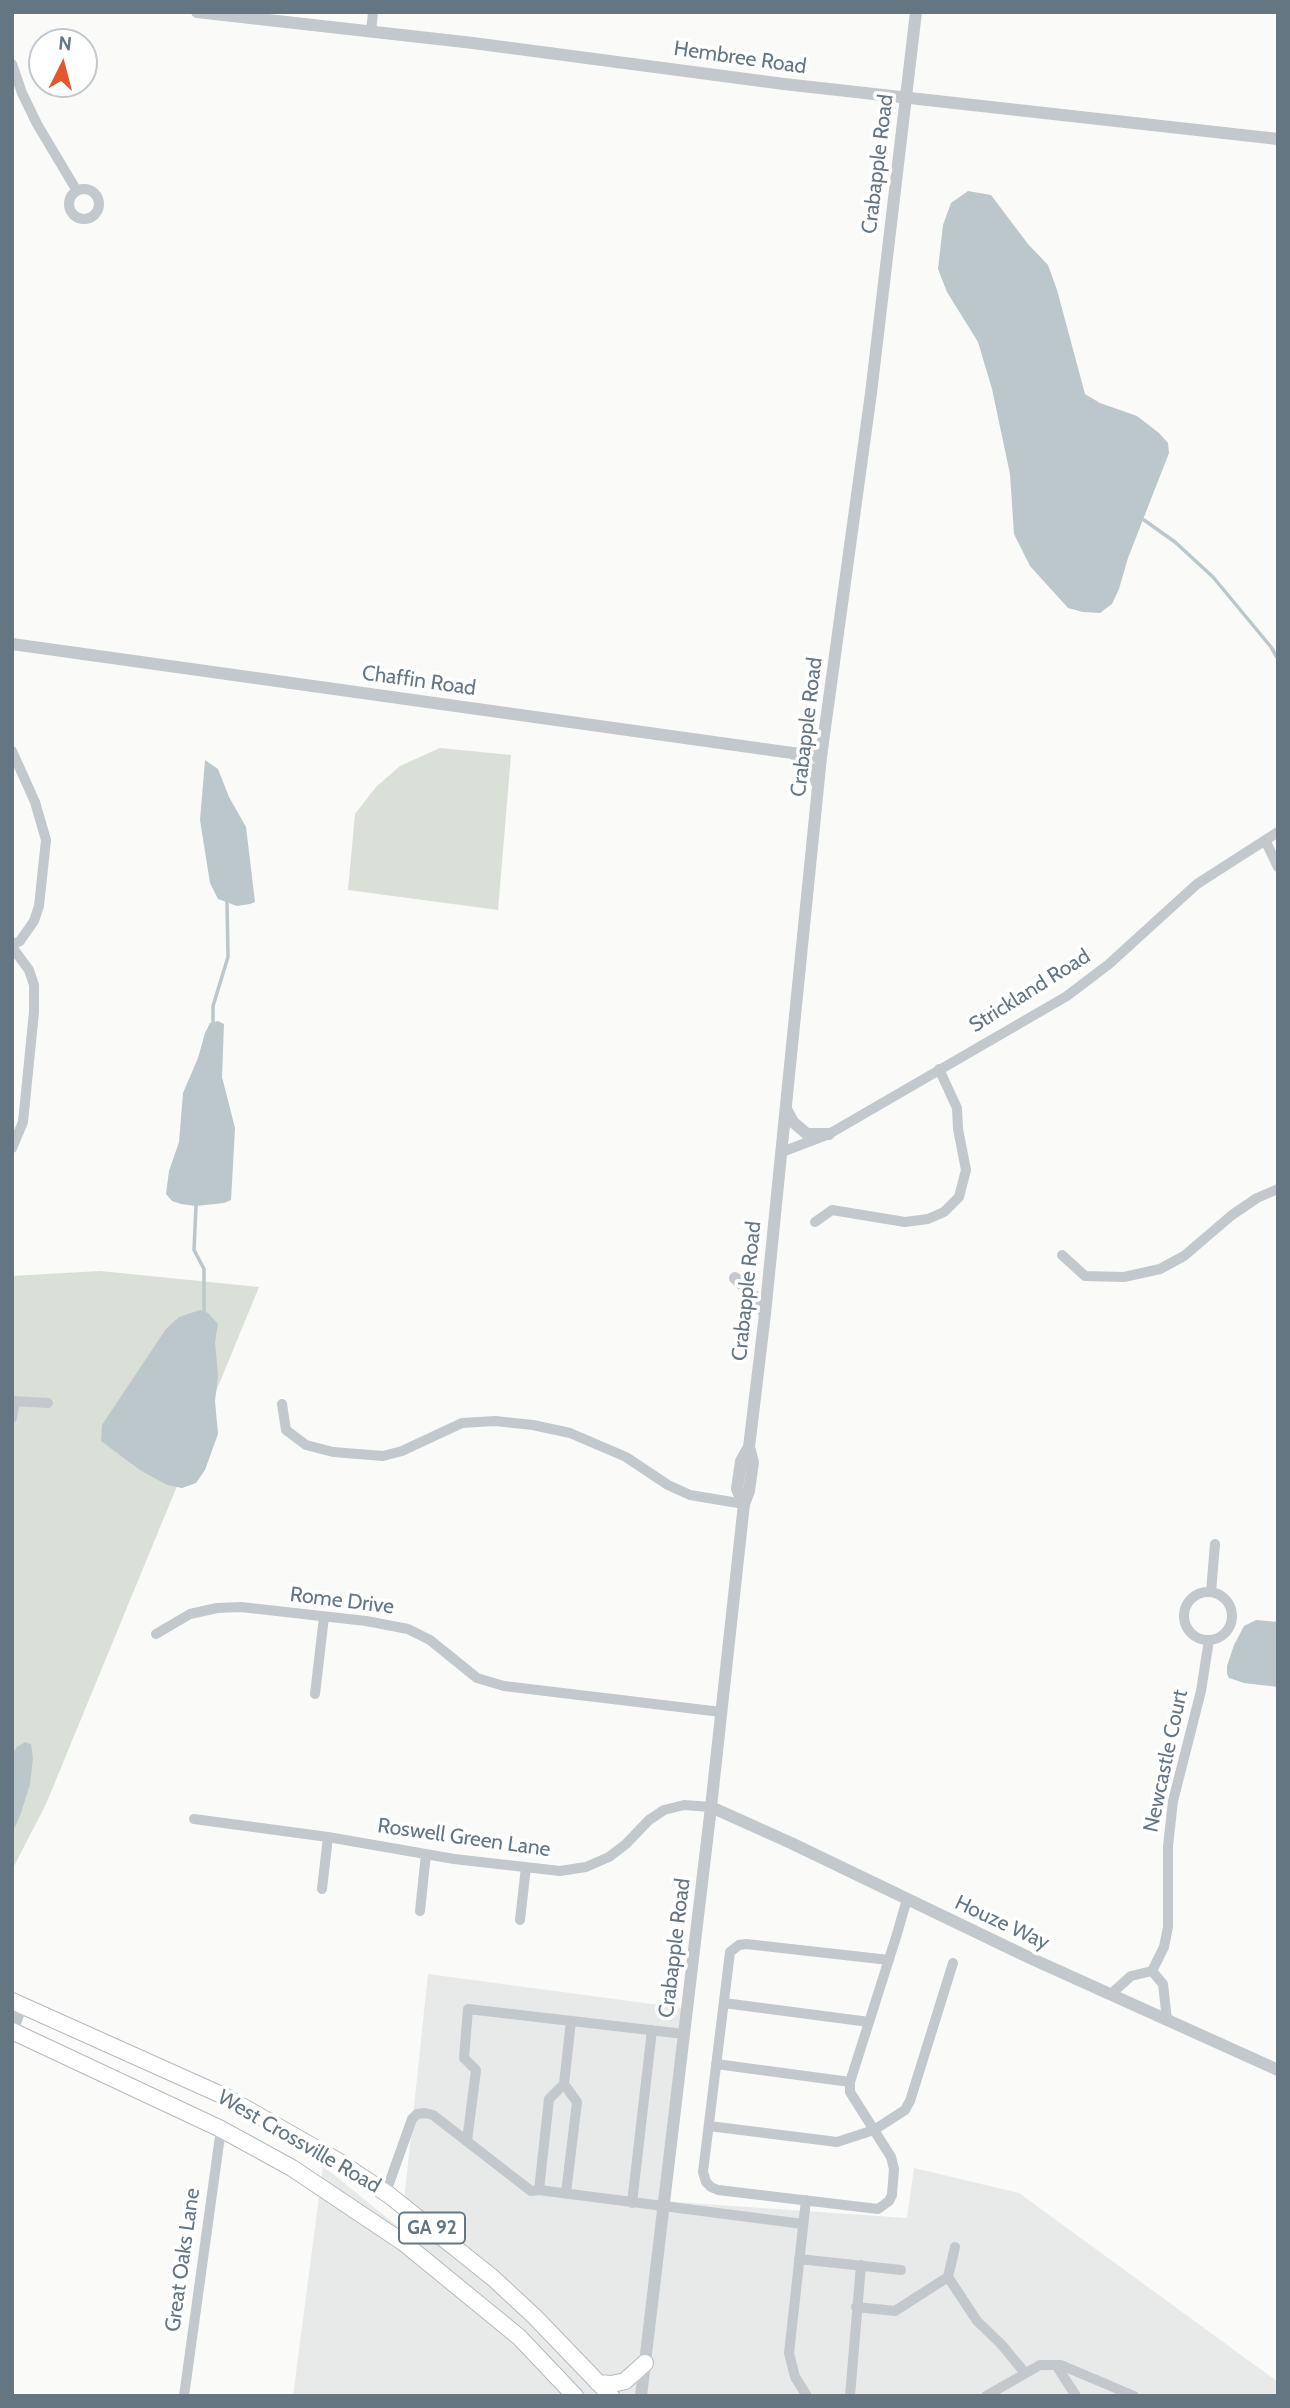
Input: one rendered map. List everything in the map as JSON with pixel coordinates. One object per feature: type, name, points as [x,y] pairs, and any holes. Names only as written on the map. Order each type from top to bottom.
[{"type":"main road","name":"West Crossville Road","points":[[17,2004],[226,2097],[338,2161],[386,2192],[493,2278],[535,2317],[611,2396]]},
{"type":"main road","name":"West Crossville Road","points":[[13,2033],[221,2129],[292,2168],[404,2243],[519,2337],[575,2396]]},
{"type":"main road","points":[[598,2383],[625,2381],[645,2363]]},
{"type":"street","name":"Hembree Road","points":[[197,12],[252,15],[905,98],[1278,139]]},
{"type":"street","points":[[371,32],[373,12]]},
{"type":"street","name":"Crabapple Road","points":[[641,2396],[711,1807],[744,1504],[737,1489],[741,1461],[749,1447],[765,1314],[821,757],[872,382],[916,12]]},
{"type":"street","points":[[12,64],[37,124],[77,191]]},
{"type":"street","name":"Chaffin Road","points":[[12,644],[821,757]]},
{"type":"street","points":[[12,751],[35,802],[46,840],[39,906],[34,921],[20,941],[12,946],[29,970],[34,985],[34,1012],[23,1122],[12,1148]]},
{"type":"street","points":[[793,753],[811,769],[818,785]]},
{"type":"street","name":"Strickland Road","points":[[782,1152],[829,1134],[1067,996],[1109,964],[1198,884],[1278,832]]},
{"type":"street","points":[[1265,840],[1278,867]]},
{"type":"street","points":[[815,1222],[832,1210],[905,1222],[928,1219],[944,1212],[959,1197],[966,1170],[957,1108],[939,1069]]},
{"type":"street","points":[[786,1109],[793,1122],[807,1134],[829,1134]]},
{"type":"street","points":[[1062,1255],[1085,1276],[1142,1275],[1184,1256],[1232,1215],[1257,1198],[1278,1189]]},
{"type":"street","points":[[735,1278],[753,1295],[765,1314]]},
{"type":"street","points":[[12,1418],[14,1401],[48,1403]]},
{"type":"street","points":[[282,1404],[286,1430],[306,1444],[333,1452],[383,1456],[402,1451],[461,1423],[495,1421],[533,1425],[570,1433],[615,1452],[668,1485],[690,1495],[744,1504]]},
{"type":"street","points":[[1211,1592],[1215,1544]]},
{"type":"street","points":[[1203,1592],[1211,1592],[1225,1599],[1232,1613],[1232,1621],[1224,1634],[1209,1640],[1194,1636],[1184,1623],[1183,1615],[1189,1600],[1203,1592]]},
{"type":"street","name":"Rome Drive","points":[[156,1634],[190,1614],[217,1608],[241,1607],[366,1621],[408,1629],[430,1640],[477,1678],[504,1686],[721,1712]]},
{"type":"street","points":[[316,1694],[324,1617]]},
{"type":"street","name":"Newcastle Court","points":[[1152,1971],[1164,1947],[1168,1927],[1168,1846],[1173,1801],[1201,1690],[1209,1640]]},
{"type":"street","name":"Roswell Green Lane","points":[[194,1819],[560,1871],[586,1867],[609,1857],[649,1820],[664,1810],[684,1805],[711,1807]]},
{"type":"street","name":"Houze Way","points":[[711,1807],[1278,2070]]},
{"type":"street","points":[[322,1889],[328,1837]]},
{"type":"street","points":[[420,1911],[426,1854]]},
{"type":"street","points":[[520,1920],[526,1867]]},
{"type":"street","points":[[889,1960],[739,1945],[730,1952],[703,2172],[711,2187],[877,2209],[883,2207],[892,2195],[894,2169],[891,2157],[850,2092],[850,2081],[889,1960],[907,1899]]},
{"type":"street","points":[[709,2126],[837,2142],[874,2130],[905,2110],[953,1963]]},
{"type":"street","points":[[1111,1994],[1131,1976],[1152,1971],[1163,1984],[1167,2020]]},
{"type":"street","points":[[724,2003],[869,2022]]},
{"type":"street","points":[[13,2033],[17,2004]]},
{"type":"street","points":[[467,2141],[476,2070],[464,2058],[468,2009],[684,2034]]},
{"type":"street","points":[[539,2190],[549,2099],[564,2084],[571,2021]]},
{"type":"street","points":[[632,2203],[652,2030]]},
{"type":"street","points":[[716,2064],[850,2081]]},
{"type":"street","points":[[564,2084],[577,2102],[566,2193]]},
{"type":"street","points":[[386,2192],[412,2119],[417,2113],[433,2115],[531,2191],[566,2193],[803,2224]]},
{"type":"street","name":"Great Oaks Lane","points":[[184,2396],[221,2129]]},
{"type":"street","points":[[806,2200],[789,2353],[795,2377],[807,2396]]},
{"type":"street","points":[[856,2307],[894,2311],[948,2277],[955,2247]]},
{"type":"street","points":[[800,2259],[901,2270]]},
{"type":"street","points":[[850,2396],[860,2265]]},
{"type":"street","points":[[948,2277],[976,2321],[1001,2344],[1025,2373]]},
{"type":"street","points":[[986,2396],[1040,2365],[1056,2365],[1091,2376],[1135,2396]]},
{"type":"street","points":[[1056,2365],[1076,2396]]},
{"type":"shaded area","points":[[968,191],[991,195],[1028,244],[1048,265],[1085,394],[1100,403],[1137,416],[1168,443],[1169,453],[1128,558],[1119,589],[1112,604],[1100,613],[1068,608],[1030,566],[1014,534],[1010,474],[992,389],[978,342],[947,292],[938,269],[943,225],[951,203]]},
{"type":"shaded area","points":[[440,748],[511,755],[498,910],[348,890],[355,814],[376,787],[400,766]]},
{"type":"shaded area","points":[[205,760],[218,769],[229,797],[246,827],[255,902],[250,904],[237,906],[218,899],[210,883],[200,820]]},
{"type":"shaded area","points":[[218,1021],[224,1024],[222,1077],[235,1128],[231,1200],[196,1206],[181,1204],[172,1201],[166,1194],[169,1171],[179,1142],[183,1093],[205,1033],[210,1023]]},
{"type":"shaded area","points":[[100,1271],[259,1287],[46,1804],[12,1870],[12,1276]]},
{"type":"shaded area","points":[[200,1310],[208,1313],[218,1324],[215,1342],[218,1376],[215,1401],[218,1434],[205,1470],[196,1483],[182,1488],[167,1485],[140,1470],[101,1441],[102,1425],[166,1329],[179,1317]]},
{"type":"shaded area","points":[[1256,1620],[1278,1622],[1278,1687],[1244,1683],[1229,1678],[1227,1674],[1234,1645],[1244,1626]]},
{"type":"shaded area","points":[[25,1742],[31,1744],[33,1758],[30,1784],[12,1833],[12,1755],[17,1747]]},
{"type":"shaded area","points":[[428,1974],[682,2008],[661,2201],[907,2218],[914,2168],[1019,2193],[1278,2382],[1278,2396],[293,2396],[323,2166],[401,2229]]},
{"type":"waterway","points":[[1144,520],[1175,542],[1213,577],[1278,659]]},
{"type":"waterway","points":[[213,1022],[213,1006],[228,957],[227,902]]},
{"type":"waterway","points":[[196,1206],[194,1250],[204,1269],[204,1311]]}]
